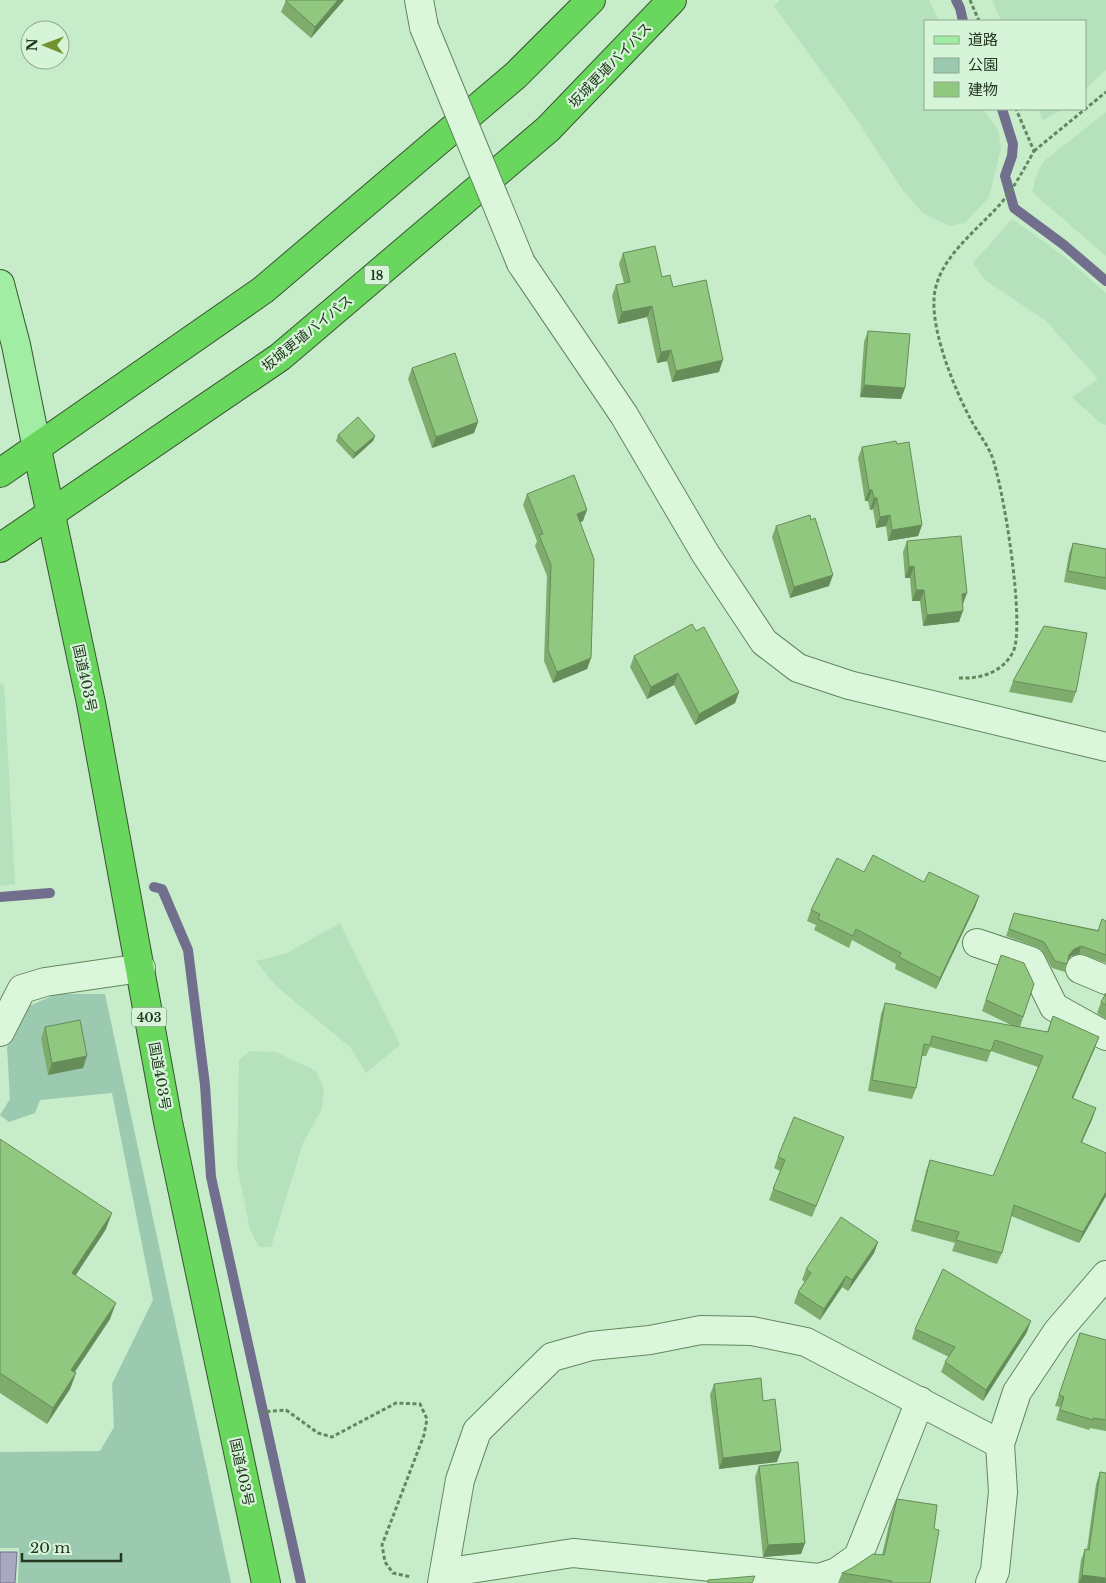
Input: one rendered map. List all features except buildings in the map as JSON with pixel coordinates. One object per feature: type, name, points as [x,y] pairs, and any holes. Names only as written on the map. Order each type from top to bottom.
[{"type":"highway","points":[[0,473],[38,449],[263,290],[516,75],[591,0]]},
{"type":"highway","name":"坂城更埴バイパス","points":[[0,548],[280,357],[548,129],[672,0]]},
{"type":"highway","name":"国道403号","points":[[38,449],[91,703],[168,1122],[266,1583]]},
{"type":"main road","points":[[0,284],[16,345],[38,449]]},
{"type":"street","points":[[419,0],[424,27],[521,263],[624,415],[705,553],[764,642],[798,668],[849,685],[1106,747]]},
{"type":"street","points":[[977,943],[1031,961],[1054,1008],[1106,1036]]},
{"type":"street","points":[[0,1032],[22,989],[45,982],[141,968]]},
{"type":"street","points":[[1080,969],[1106,980]]},
{"type":"street","points":[[990,1583],[995,1571],[1003,1492],[1000,1444],[1017,1392],[1057,1332],[1106,1275]]},
{"type":"street","points":[[920,1401],[858,1557],[837,1572],[819,1578],[573,1553],[443,1578],[460,1480],[477,1431],[552,1357],[590,1346],[650,1340],[700,1330],[752,1331],[806,1342],[920,1401],[1000,1444]]},
{"type":"path","points":[[970,0],[979,20]]},
{"type":"path","points":[[1086,108],[1106,92]]},
{"type":"path","points":[[1016,110],[1034,151]]},
{"type":"path","points":[[957,678],[975,679],[995,672],[1014,651],[1016,622],[1012,557],[1003,498],[991,454],[952,380],[936,323],[934,298],[943,266],[1016,184],[1034,151],[1084,110]]},
{"type":"path","points":[[273,1410],[286,1410],[318,1433],[332,1437],[396,1403],[420,1404],[427,1420],[424,1435],[382,1545],[385,1562],[393,1573],[410,1577],[443,1578]]},
{"type":"green space","points":[[780,0],[929,0],[939,20],[924,20],[924,110],[983,110],[998,129],[1001,148],[989,197],[965,223],[950,226],[924,214],[904,192],[855,117],[774,6]]},
{"type":"green space","points":[[992,0],[1106,0],[1106,70],[1086,88],[1086,20],[1001,20]]},
{"type":"green space","points":[[1038,110],[1062,110],[1043,120]]},
{"type":"green space","points":[[1106,112],[1106,256],[1032,192],[1036,176],[1044,161]]},
{"type":"green space","points":[[1012,219],[1065,257],[1106,293],[1106,425],[1099,422],[1072,397],[1098,379],[1045,320],[985,280],[973,263]]},
{"type":"green space","points":[[0,683],[4,684],[15,884],[0,886]]},
{"type":"green space","points":[[340,923],[400,1045],[366,1073],[351,1048],[276,986],[256,961],[287,953]]},
{"type":"green space","points":[[57,994],[105,994],[231,1583],[18,1583],[19,1548],[0,1548],[0,1452],[100,1451],[114,1427],[112,1384],[153,1300],[112,1093],[40,1100],[35,1113],[9,1122],[0,1115],[10,1099],[7,1047],[29,1006]]},
{"type":"green space","points":[[250,1051],[276,1052],[316,1071],[324,1089],[322,1109],[303,1143],[271,1247],[259,1247],[250,1229],[237,1166],[239,1060]]},
{"type":"water","points":[[0,1552],[17,1552],[15,1583],[0,1583]]},
{"type":"waterway","points":[[956,0],[963,20]]},
{"type":"waterway","points":[[1002,110],[1013,144],[1012,156],[1005,176],[1014,208],[1064,245],[1106,281]]},
{"type":"waterway","points":[[154,887],[162,889],[188,950],[205,1085],[211,1177],[301,1583]]},
{"type":"waterway","points":[[0,897],[50,893]]}]
